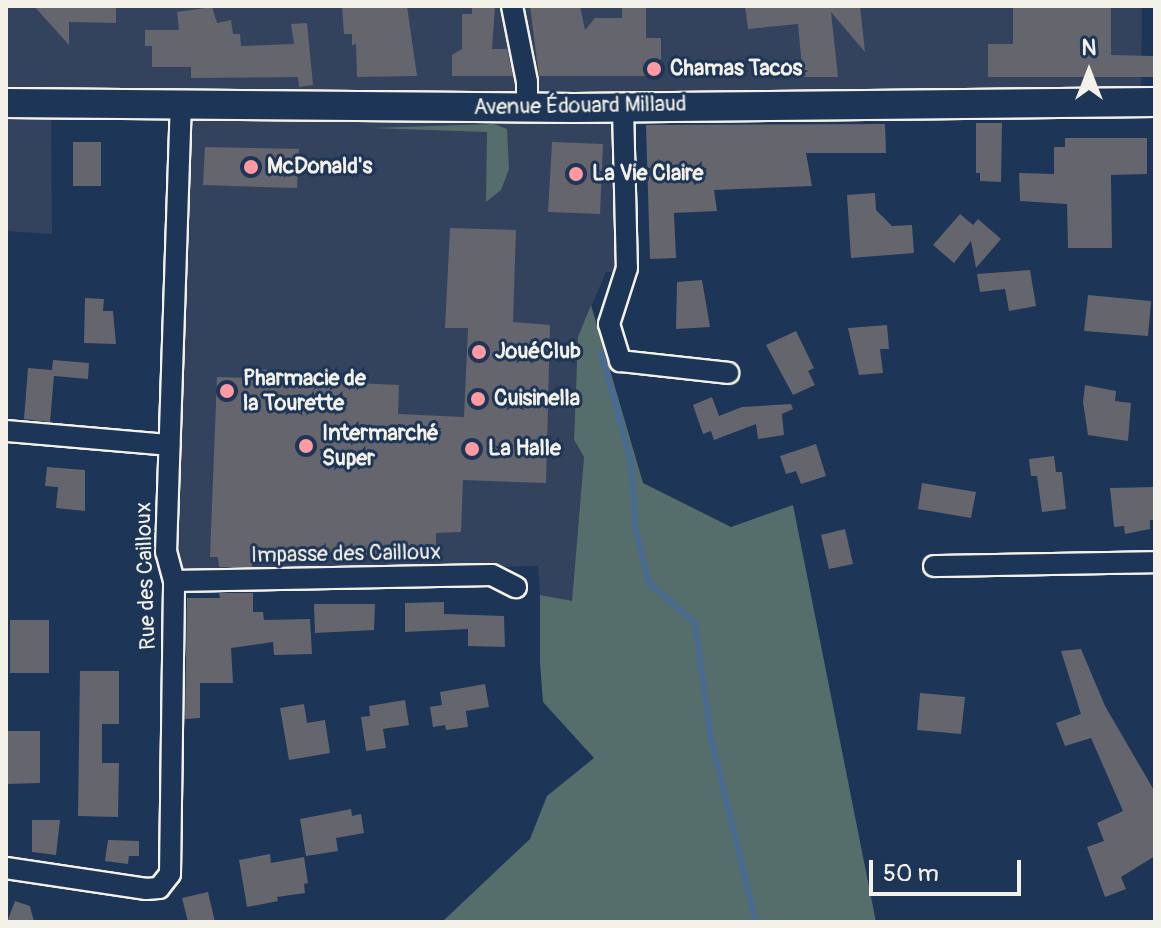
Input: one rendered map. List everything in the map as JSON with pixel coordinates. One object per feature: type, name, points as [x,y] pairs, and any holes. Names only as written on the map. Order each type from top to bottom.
[{"type":"main road","name":"Avenue Édouard Millaud","points":[[6,103],[623,108],[1155,102]]},
{"type":"street","points":[[512,6],[527,82],[527,108]]},
{"type":"street","name":"Rue des Cailloux","points":[[6,868],[146,889],[159,888],[170,874],[174,581],[166,552],[181,104]]},
{"type":"street","points":[[623,108],[627,268],[609,324],[620,361],[728,373]]},
{"type":"street","points":[[6,431],[169,445]]},
{"type":"street","points":[[934,566],[1155,562]]},
{"type":"street","name":"Impasse des Cailloux","points":[[174,581],[492,575],[516,587]]},
{"type":"shaded area","points":[[6,6],[1142,6],[1141,89],[618,100],[621,273],[606,272],[578,337],[574,440],[584,457],[572,602],[540,595],[538,566],[176,576],[184,116],[51,116],[52,234],[6,231]]},
{"type":"green space","points":[[494,124],[507,129],[509,169],[501,190],[486,202],[487,132],[371,128]]},
{"type":"green space","points":[[591,305],[643,483],[731,527],[793,505],[876,922],[442,922],[530,839],[547,796],[594,758],[543,702],[540,663],[540,595],[572,601],[584,457],[574,440],[578,337]]},
{"type":"building","points":[[34,6],[116,6],[116,23],[69,22],[69,45]]},
{"type":"building","points":[[342,6],[407,6],[417,76],[357,77],[356,44],[352,45],[352,34],[344,34]]},
{"type":"building","points":[[472,6],[495,6],[492,49],[507,49],[513,76],[452,76],[452,55],[462,49],[462,14],[472,14]]},
{"type":"building","points":[[530,6],[580,6],[585,30],[595,18],[622,18],[622,6],[646,6],[646,38],[661,38],[661,76],[539,76]]},
{"type":"building","points":[[745,6],[860,6],[865,52],[831,12],[838,77],[803,77],[798,24],[748,29]]},
{"type":"building","points":[[1013,6],[1111,6],[1111,55],[1155,56],[1155,77],[988,77],[988,44],[1013,44]]},
{"type":"building","points":[[212,7],[217,23],[231,20],[233,34],[240,34],[241,46],[294,44],[291,24],[307,23],[313,85],[299,87],[298,77],[191,78],[191,67],[152,67],[152,46],[145,46],[145,30],[179,30],[177,12]]},
{"type":"building","points":[[976,123],[1002,123],[1001,182],[980,181],[980,173],[976,173]]},
{"type":"building","points":[[885,124],[886,153],[806,153],[812,186],[714,190],[717,211],[674,213],[676,258],[650,259],[646,125]]},
{"type":"building","points":[[1065,138],[1147,138],[1147,174],[1111,175],[1112,248],[1068,248],[1067,204],[1020,201],[1019,173],[1054,174],[1054,147],[1065,147]]},
{"type":"building","points":[[73,142],[101,142],[101,186],[73,186]]},
{"type":"building","name":"La Vie Claire","points":[[552,142],[603,144],[600,214],[548,212]]},
{"type":"building","name":"McDonald's","points":[[205,147],[299,149],[297,188],[203,185]]},
{"type":"building","points":[[875,193],[876,210],[892,226],[912,225],[914,253],[851,258],[847,195]]},
{"type":"building","points":[[960,214],[973,225],[978,219],[1001,239],[976,268],[971,241],[954,263],[933,245]]},
{"type":"building","points":[[450,228],[516,230],[513,322],[550,325],[546,483],[463,480],[461,532],[436,533],[436,554],[252,557],[252,567],[219,567],[218,557],[210,557],[217,377],[247,378],[247,369],[291,371],[290,380],[399,385],[398,414],[464,417],[468,328],[445,328]]},
{"type":"building","points":[[1030,270],[1036,306],[1009,311],[1005,289],[980,292],[977,274]]},
{"type":"building","points":[[702,280],[710,327],[676,329],[677,282]]},
{"type":"building","points":[[1088,295],[1151,301],[1148,336],[1084,331]]},
{"type":"building","points":[[85,298],[104,299],[103,311],[113,311],[116,344],[84,343]]},
{"type":"building","points":[[887,325],[889,349],[880,349],[883,373],[859,375],[848,328]]},
{"type":"building","points":[[796,331],[814,368],[808,371],[815,385],[793,395],[766,345]]},
{"type":"building","points":[[53,360],[89,363],[88,379],[54,376],[50,422],[24,419],[28,368],[52,370]]},
{"type":"building","points":[[1085,385],[1116,391],[1115,401],[1131,403],[1128,441],[1088,435],[1083,402]]},
{"type":"building","points":[[712,397],[719,416],[742,407],[791,404],[793,409],[782,414],[784,435],[758,439],[756,424],[714,440],[711,431],[703,434],[693,405]]},
{"type":"building","points":[[816,444],[826,476],[801,484],[796,471],[786,474],[780,456]]},
{"type":"building","points":[[1054,456],[1056,472],[1062,472],[1066,509],[1042,512],[1037,476],[1031,476],[1029,459]]},
{"type":"building","points":[[47,467],[85,470],[85,511],[56,508],[58,487],[45,486]]},
{"type":"building","points":[[922,483],[976,492],[971,518],[918,509]]},
{"type":"building","points":[[1155,487],[1155,520],[1150,520],[1150,529],[1125,534],[1124,526],[1114,527],[1110,488]]},
{"type":"building","points":[[845,529],[853,564],[829,569],[821,535]]},
{"type":"building","points":[[219,593],[253,593],[253,612],[263,612],[264,620],[310,619],[312,654],[274,655],[273,642],[231,648],[233,683],[200,683],[200,718],[185,719],[187,598],[220,598]]},
{"type":"building","points":[[444,602],[444,614],[504,616],[505,647],[468,646],[468,629],[405,632],[405,603]]},
{"type":"building","points":[[314,604],[375,604],[374,630],[315,633]]},
{"type":"building","points":[[10,620],[49,620],[49,673],[10,673]]},
{"type":"building","points":[[1081,649],[1105,706],[1155,792],[1155,856],[1121,877],[1126,889],[1105,897],[1087,847],[1104,841],[1097,823],[1123,811],[1091,738],[1065,746],[1056,723],[1081,714],[1061,651]]},
{"type":"building","points":[[80,671],[119,671],[119,724],[102,724],[102,763],[119,763],[118,817],[78,816]]},
{"type":"building","points":[[485,684],[489,707],[466,711],[468,727],[446,730],[445,725],[433,727],[430,707],[442,705],[440,692]]},
{"type":"building","points":[[920,693],[965,697],[961,734],[917,730]]},
{"type":"building","points":[[405,700],[409,725],[383,729],[386,748],[366,751],[361,717],[370,716],[369,706]]},
{"type":"building","points":[[304,704],[307,723],[325,720],[330,753],[289,760],[280,708]]},
{"type":"building","points":[[6,731],[40,731],[40,783],[6,784]]},
{"type":"building","points":[[351,809],[352,816],[361,814],[364,833],[336,838],[338,851],[306,856],[300,819]]},
{"type":"building","points":[[32,820],[60,820],[56,855],[32,852]]},
{"type":"building","points":[[108,840],[139,841],[139,856],[129,856],[128,864],[105,861]]},
{"type":"building","points":[[270,854],[271,863],[304,857],[308,883],[304,884],[305,893],[277,897],[278,901],[247,907],[239,860]]},
{"type":"building","points":[[208,892],[215,922],[188,922],[182,898]]},
{"type":"building","points":[[15,901],[30,906],[34,922],[7,922]]},
{"type":"waterway","points":[[601,353],[631,461],[635,527],[649,583],[695,623],[711,738],[756,922]]},
{"type":"place","name":"Chamas Tacos","points":[[654,69]]},
{"type":"place","name":"McDonald's","points":[[251,167]]},
{"type":"place","name":"La Vie Claire","points":[[576,174]]},
{"type":"place","name":"JouéClub","points":[[479,352]]},
{"type":"place","name":"Pharmacie de la Tourette","points":[[227,391]]},
{"type":"place","name":"Cuisinella","points":[[478,399]]},
{"type":"place","name":"Intermarché Super","points":[[306,446]]},
{"type":"place","name":"La Halle","points":[[472,449]]}]
